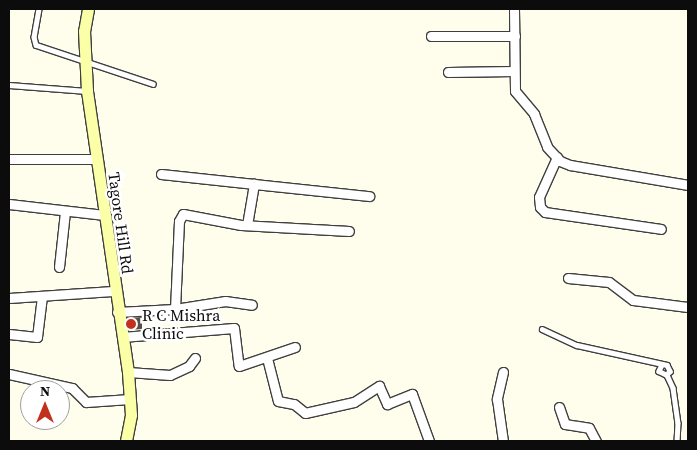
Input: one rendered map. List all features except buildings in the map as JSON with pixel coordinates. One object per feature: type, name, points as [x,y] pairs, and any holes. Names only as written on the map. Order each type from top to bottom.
[{"type":"main road","name":"Tagore Hill Rd","points":[[88,9],[85,61],[87,91],[117,312],[128,372],[130,428],[126,441]]},
{"type":"street","points":[[514,9],[514,71],[517,96],[534,114],[547,147],[556,156],[570,165],[688,185]]},
{"type":"street","points":[[430,36],[515,36]]},
{"type":"street","points":[[448,72],[514,71]]},
{"type":"street","points":[[556,156],[539,197],[540,207],[545,212],[660,229]]},
{"type":"street","points":[[9,159],[95,159]]},
{"type":"street","points":[[161,174],[369,196]]},
{"type":"street","points":[[247,225],[254,184]]},
{"type":"street","points":[[9,204],[65,212],[104,215]]},
{"type":"street","points":[[59,267],[65,212]]},
{"type":"street","points":[[174,309],[181,216],[247,225],[350,231]]},
{"type":"street","points":[[568,278],[609,282],[633,300],[688,307]]},
{"type":"street","points":[[9,298],[42,298],[114,291]]},
{"type":"street","points":[[9,334],[37,337],[42,298]]},
{"type":"street","points":[[117,312],[174,309],[225,301],[252,306]]},
{"type":"street","points":[[122,336],[234,328],[238,365],[267,358],[295,348]]},
{"type":"street","points":[[128,372],[170,375],[183,370],[195,358]]},
{"type":"street","points":[[267,358],[278,401],[294,404],[305,413],[354,402],[379,386],[387,404],[412,394],[428,441]]},
{"type":"street","points":[[503,372],[497,399],[503,441]]},
{"type":"street","points":[[9,374],[72,388],[83,402],[130,399]]},
{"type":"street","points":[[559,407],[565,424],[589,428],[596,441]]},
{"type":"lane","points":[[38,9],[34,43],[153,84]]},
{"type":"lane","points":[[9,85],[87,91]]},
{"type":"lane","points":[[542,329],[564,341],[668,367],[667,375],[676,407],[677,441]]},
{"type":"place","name":"R C Mishra Clinic","points":[[131,324]]}]
